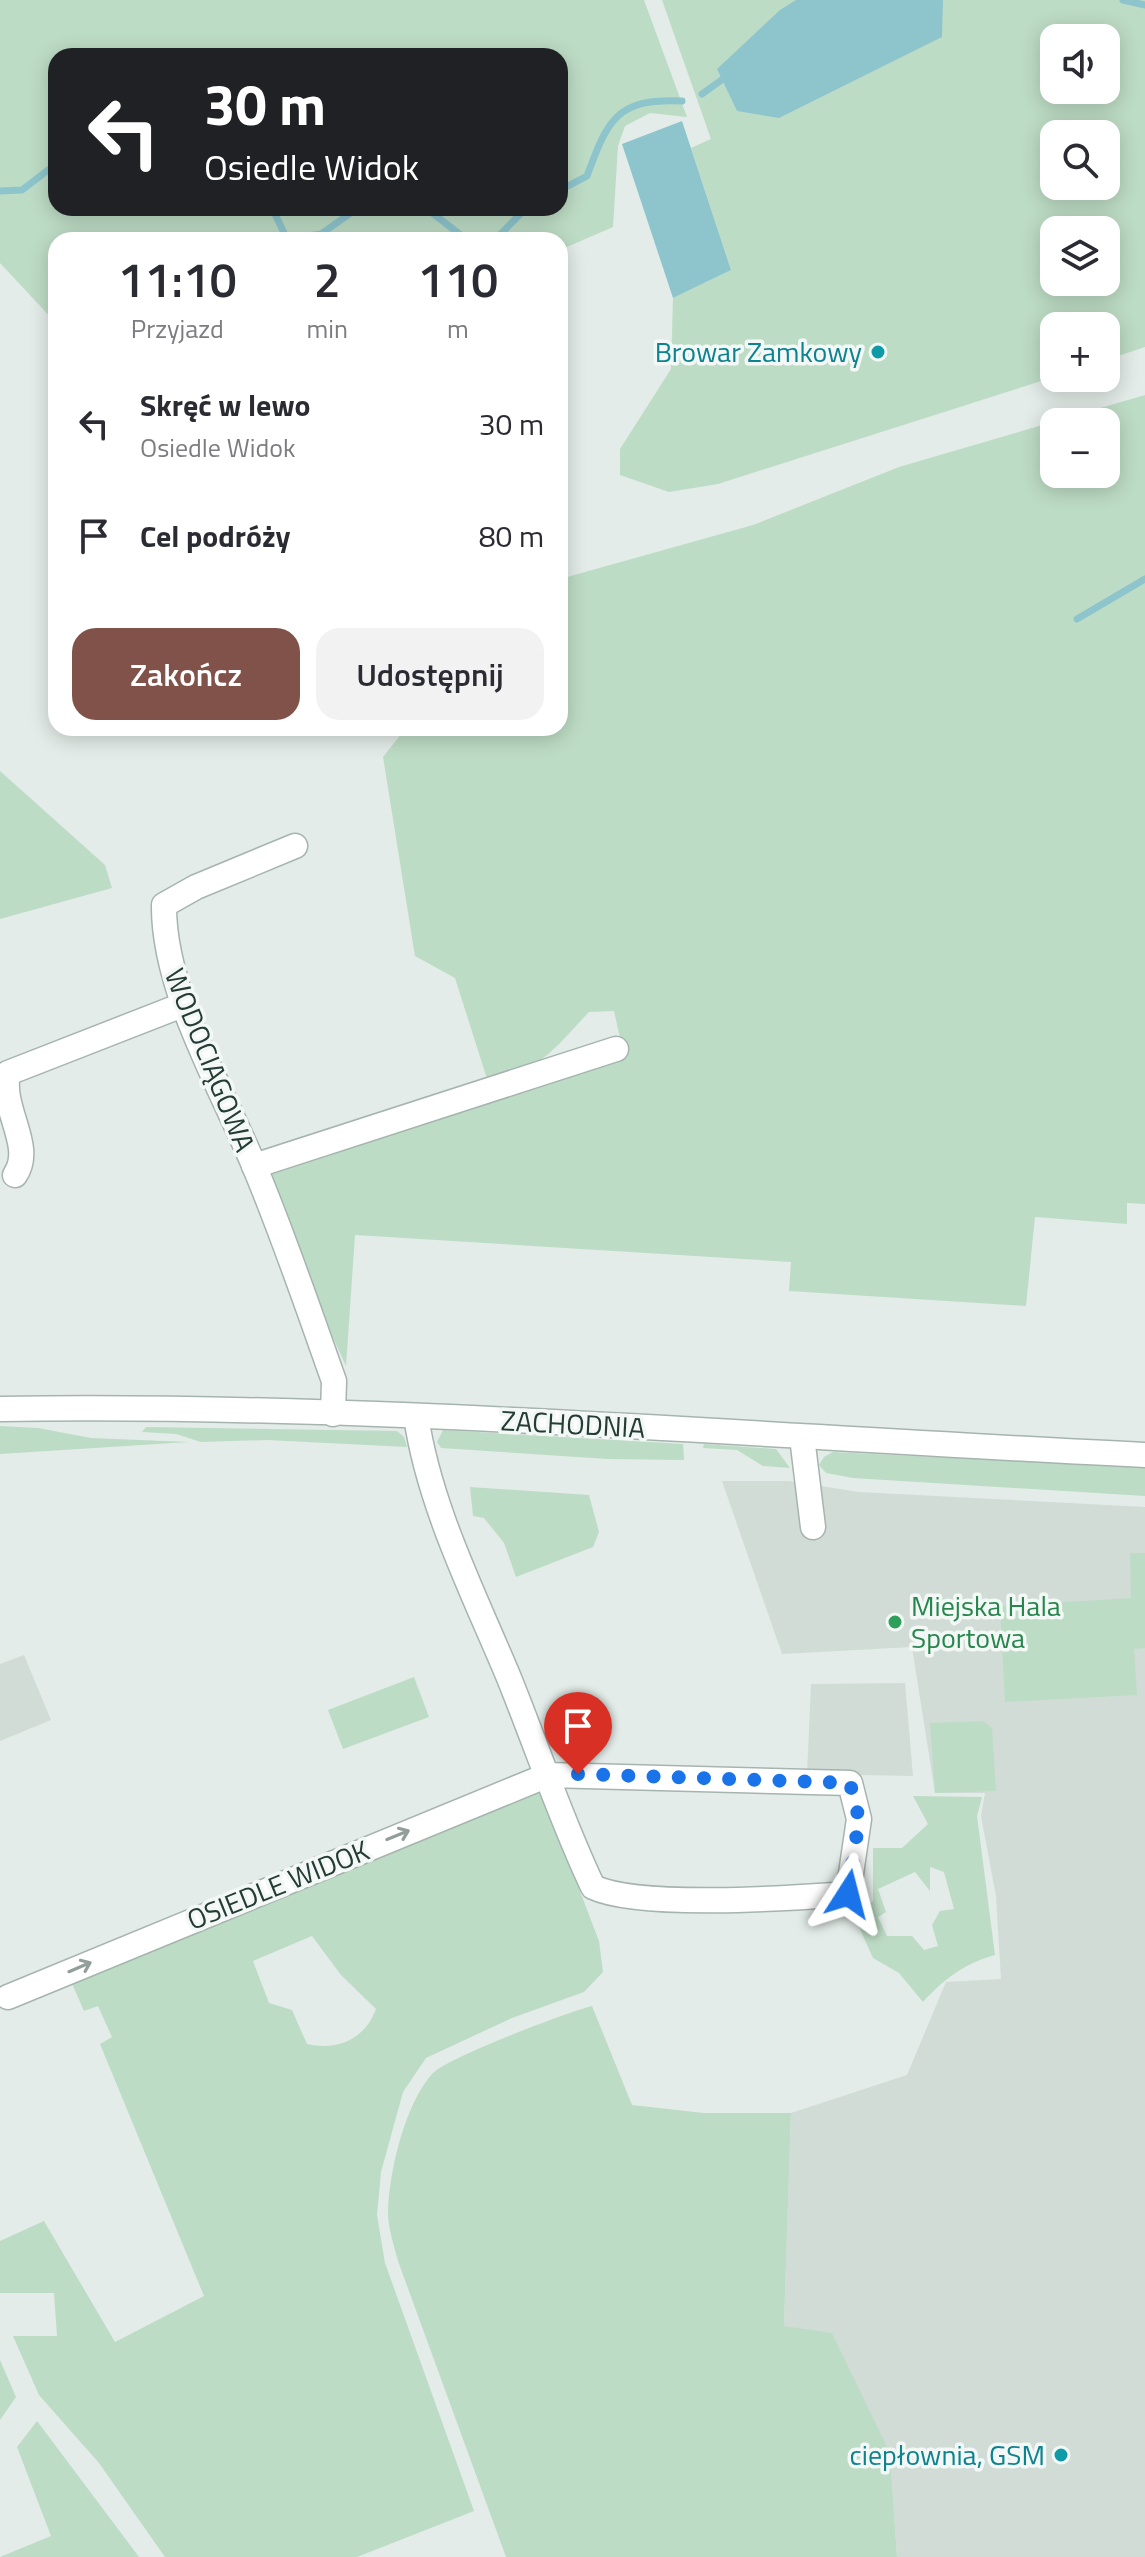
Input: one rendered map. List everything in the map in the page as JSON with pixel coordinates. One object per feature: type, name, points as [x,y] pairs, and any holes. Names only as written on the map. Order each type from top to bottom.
[{"type":"street","name":"WODOCIĄGOWA","points":[[295,846],[196,887],[164,905],[163,932],[170,969],[254,1166],[334,1381],[333,1414]]},
{"type":"street","points":[[15,1175],[21,1160],[1,1094],[8,1073],[185,1004]]},
{"type":"street","name":"WODOCIĄGOWA","points":[[254,1166],[616,1049]]},
{"type":"street","name":"ZACHODNIA","points":[[0,1409],[104,1407],[416,1416],[1145,1455]]},
{"type":"street","name":"OSIEDLE WIDOK","points":[[3,1992],[548,1775],[850,1783],[859,1819],[848,1894],[778,1899],[613,1896],[593,1887],[548,1775],[446,1523],[421,1450],[416,1416]]},
{"type":"street","points":[[802,1437],[813,1527]]},
{"type":"shaded area","points":[[722,1481],[789,1481],[859,1492],[1145,1507],[1145,2557],[897,2557],[890,2453],[784,2326],[791,2113],[907,2075],[946,1982],[1001,1979],[996,1896],[981,1816],[985,1793],[935,1793],[912,1647],[782,1654]]},
{"type":"shaded area","points":[[24,1655],[51,1720],[0,1741],[0,1664]]},
{"type":"shaded area","points":[[905,1683],[913,1776],[807,1774],[811,1684]]},
{"type":"green space","points":[[0,0],[644,0],[687,117],[650,113],[625,126],[618,146],[613,227],[568,247],[568,232],[48,232],[48,314],[0,263]]},
{"type":"green space","points":[[662,0],[1145,0],[1145,347],[1120,355],[1120,312],[1040,312],[1040,381],[718,484],[669,492],[620,475],[620,449],[671,369],[673,298],[731,270],[691,148],[711,139]]},
{"type":"green space","points":[[1145,395],[1145,1204],[1127,1203],[1127,1224],[1035,1217],[1026,1306],[789,1291],[791,1262],[355,1235],[346,1366],[266,1192],[270,1171],[624,1056],[614,1011],[589,1012],[534,1064],[488,1082],[455,978],[415,956],[383,757],[400,736],[568,736],[568,577],[753,525],[899,467],[1040,426],[1040,488],[1120,488],[1120,408],[1101,408]]},
{"type":"green space","points":[[0,771],[105,865],[112,888],[0,919]]},
{"type":"green space","points":[[0,1426],[38,1428],[91,1438],[189,1442],[0,1454]]},
{"type":"green space","points":[[146,1427],[397,1431],[404,1437],[407,1447],[267,1440],[201,1442],[176,1434],[142,1432]]},
{"type":"green space","points":[[443,1430],[683,1444],[684,1460],[608,1459],[441,1448],[437,1442]]},
{"type":"green space","points":[[704,1444],[776,1449],[790,1468],[763,1466],[737,1450],[703,1448]]},
{"type":"green space","points":[[833,1452],[1145,1467],[1145,1496],[853,1478],[826,1473],[819,1465],[824,1457]]},
{"type":"green space","points":[[470,1487],[589,1495],[599,1532],[593,1547],[516,1577],[504,1543],[484,1518],[473,1516]]},
{"type":"green space","points":[[1130,1553],[1145,1553],[1145,1648],[1134,1649],[1137,1695],[1005,1702],[1000,1606],[1131,1598]]},
{"type":"green space","points":[[414,1677],[429,1717],[343,1749],[328,1710]]},
{"type":"green space","points":[[983,1721],[992,1728],[996,1791],[935,1793],[930,1723]]},
{"type":"green space","points":[[540,1787],[599,1941],[603,1972],[584,1992],[512,2018],[426,2058],[403,2092],[381,2172],[377,2215],[385,2263],[474,2511],[357,2557],[165,2557],[99,2463],[39,2395],[13,2336],[57,2336],[54,2293],[0,2293],[0,2241],[44,2221],[115,2342],[204,2296],[100,2044],[112,2037],[98,2006],[84,2011],[70,1979]],"holes":[[[312,1936],[341,1975],[376,2009],[358,2035],[340,2044],[318,2046],[307,2044],[292,2010],[269,2003],[253,1961]]]},
{"type":"green space","points":[[913,1796],[982,1797],[977,1816],[995,1955],[956,1973],[923,2002],[899,1973],[873,1958],[854,1916],[873,1901],[873,1848],[902,1848],[928,1824]],"holes":[[[930,1867],[944,1872],[954,1909],[940,1911],[932,1925],[938,1946],[924,1950],[912,1936],[887,1936],[878,1917],[886,1912],[878,1889],[915,1872],[930,1891]]]},
{"type":"green space","points":[[592,2006],[632,2105],[704,2113],[791,2113],[784,2326],[832,2333],[890,2453],[897,2557],[506,2557],[398,2261],[388,2218],[389,2196],[400,2139],[414,2102],[433,2073],[483,2047]]},
{"type":"green space","points":[[0,2360],[16,2397],[0,2420]]},
{"type":"green space","points":[[37,2421],[139,2557],[0,2557],[51,2536],[17,2447]]},
{"type":"water","points":[[796,0],[943,0],[942,37],[779,118],[737,111],[717,69],[780,10]]},
{"type":"water","points":[[682,121],[731,270],[673,298],[622,144]]},
{"type":"waterway","points":[[1123,0],[1145,5]]},
{"type":"waterway","points":[[702,94],[727,76]]},
{"type":"waterway","points":[[568,186],[587,176],[609,126],[618,116],[643,103],[682,101]]},
{"type":"waterway","points":[[0,191],[22,190],[48,170]]},
{"type":"waterway","points":[[276,216],[284,232]]},
{"type":"waterway","points":[[324,232],[347,216]]},
{"type":"waterway","points":[[436,216],[457,232]]},
{"type":"waterway","points":[[503,232],[518,216]]},
{"type":"waterway","points":[[1077,619],[1145,579]]},
{"type":"place","name":"Browar Zamkowy","points":[[878,352]]},
{"type":"place","name":"Miejska Hala Sportowa","points":[[895,1622]]},
{"type":"place","name":"ciepłownia, GSM","points":[[1061,2455]]},
{"type":"route","points":[[578,1774],[850,1783],[859,1819],[848,1894]]}]
